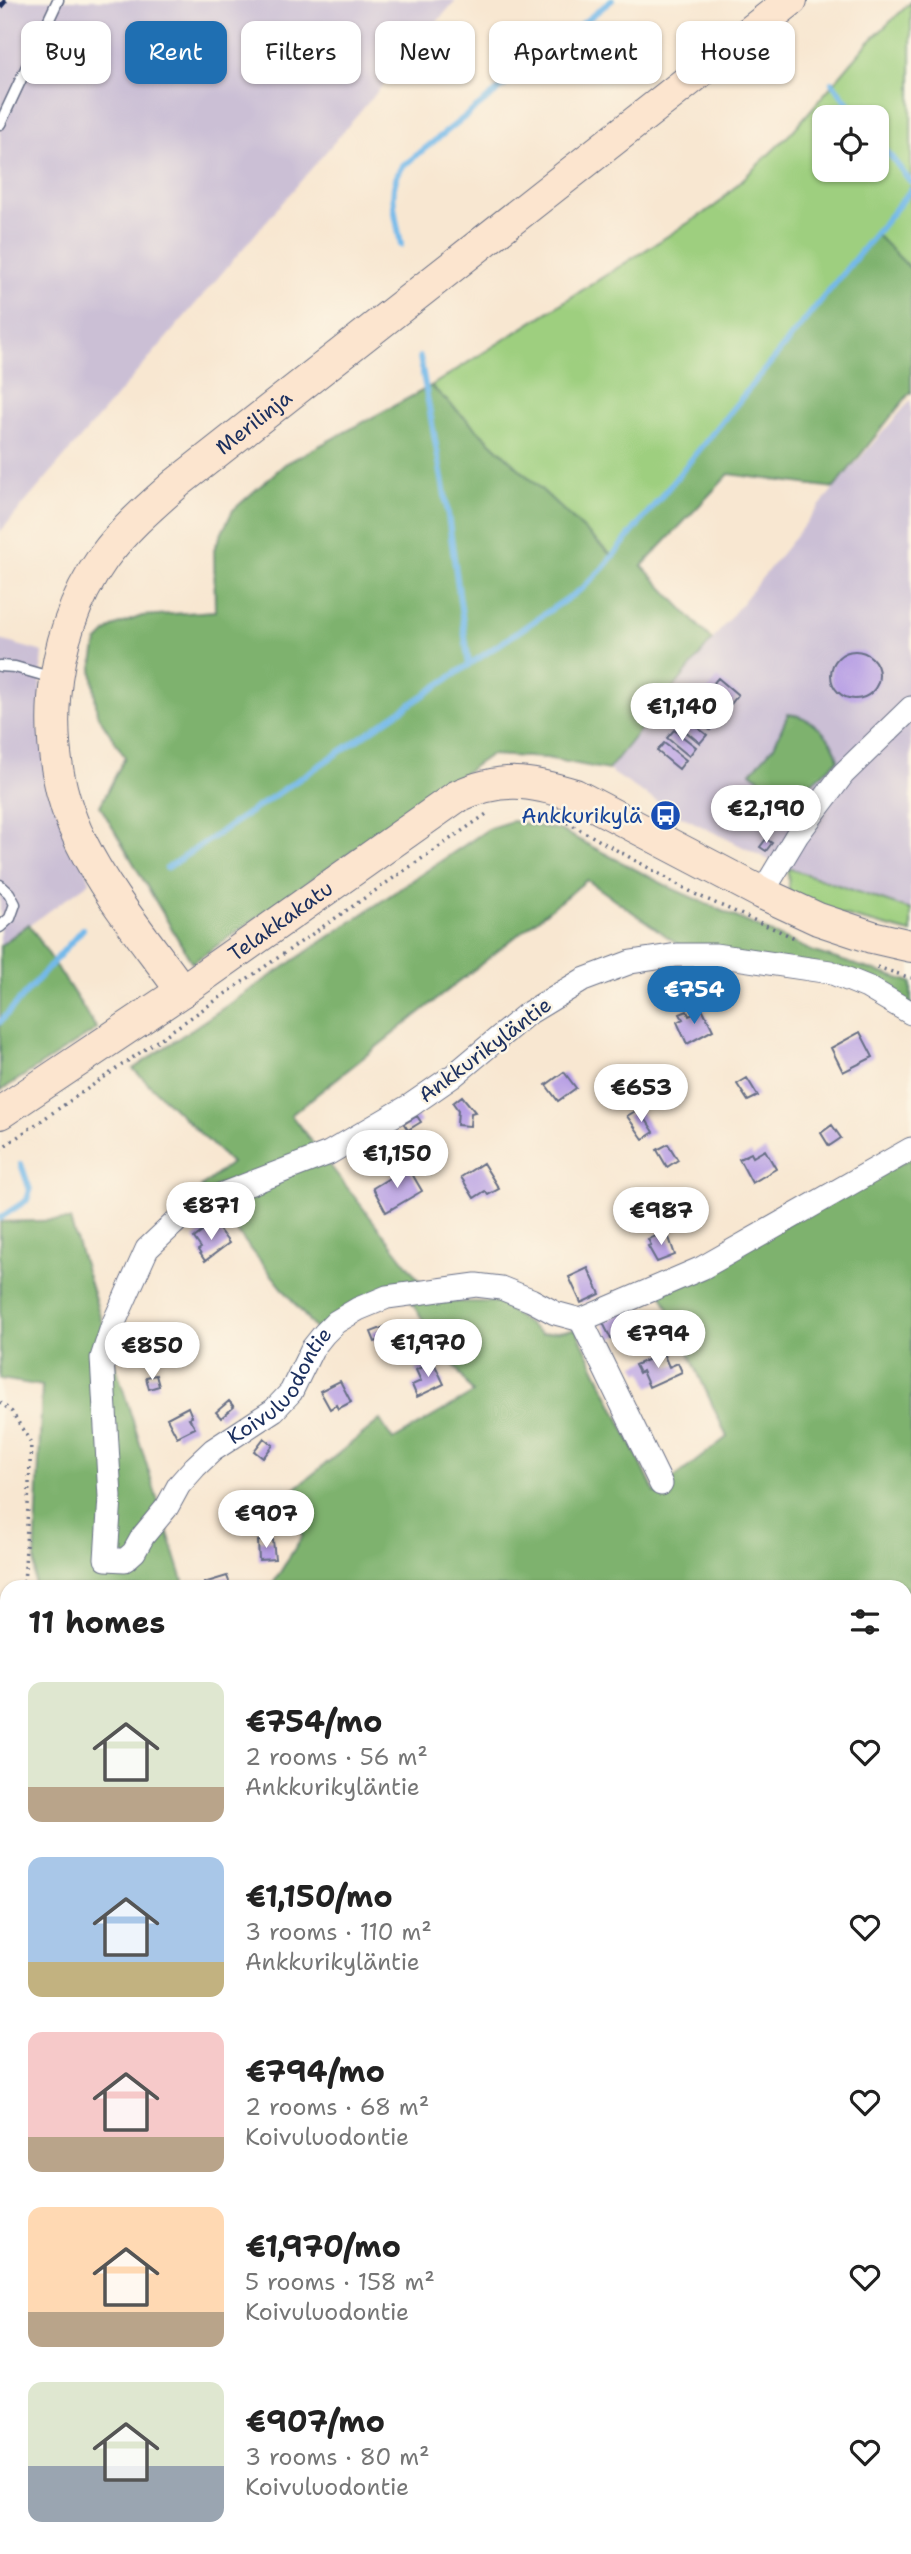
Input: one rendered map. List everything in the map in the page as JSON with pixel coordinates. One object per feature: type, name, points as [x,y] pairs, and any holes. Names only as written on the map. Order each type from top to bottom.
[{"type":"street","name":"Merilinja","points":[[182,991],[95,869],[74,827],[61,785],[55,751],[56,679],[73,614],[102,559],[141,516],[177,483],[791,0]]},
{"type":"street","points":[[762,893],[797,835],[843,774],[911,708]]},
{"type":"street","name":"Telakkakatu","points":[[0,1113],[182,991],[456,797],[496,782],[542,785],[566,806],[818,919],[872,937],[911,946]]},
{"type":"street","name":"Ankkurikyläntie","points":[[106,1559],[110,1497],[102,1358],[112,1327],[147,1249],[184,1214],[210,1199],[329,1153],[411,1105],[453,1076],[527,1014],[583,980],[631,962],[677,955],[715,955],[830,972],[867,987],[911,1013]]},
{"type":"street","points":[[661,1484],[581,1320],[702,1268],[911,1149]]},
{"type":"street","name":"Koivuluodontie","points":[[106,1559],[125,1560],[134,1552],[143,1536],[167,1507],[179,1485],[195,1467],[213,1450],[274,1410],[291,1392],[318,1341],[336,1322],[358,1308],[387,1297],[476,1285],[501,1288],[555,1313],[581,1320]]},
{"type":"lane","points":[[0,124],[58,0]]},
{"type":"lane","points":[[0,666],[15,667],[56,679]]},
{"type":"lane","points":[[0,885],[9,893],[15,904],[10,918],[0,927]]},
{"type":"path","points":[[566,806],[697,895],[804,942]]},
{"type":"path","points":[[0,1150],[475,820],[497,809]]},
{"type":"path","points":[[873,966],[911,978]]},
{"type":"path","points":[[0,1402],[12,1412],[31,1443],[24,1580]]},
{"type":"shaded area","points":[[0,0],[456,0],[438,21],[375,21],[375,84],[384,84],[0,532]]},
{"type":"shaded area","points":[[911,400],[911,910],[832,885],[769,860],[671,811],[608,770],[834,488]]},
{"type":"shaded area","points":[[0,640],[43,652],[40,688],[90,882],[0,946]]},
{"type":"green space","points":[[911,2],[911,269],[875,234],[612,556],[431,386],[715,206],[792,132],[812,109],[812,182],[889,182],[889,105],[815,105],[868,43]]},
{"type":"green space","points":[[875,233],[911,269],[911,394],[834,488],[729,474],[642,566],[712,640],[608,770],[546,758],[490,755],[192,963],[100,806],[125,757],[97,714],[92,668],[97,642],[112,627],[142,616],[215,611],[214,549],[233,510],[285,464],[431,386],[612,556]]},
{"type":"green space","points":[[788,714],[805,719],[820,729],[832,744],[838,760],[794,797],[792,803],[751,772],[774,746]]},
{"type":"green space","points":[[512,821],[560,830],[671,888],[814,952],[911,982],[911,1009],[845,973],[685,949],[587,880],[291,1115],[422,1284],[316,1330],[201,1187],[231,1163],[133,1069],[490,828]]},
{"type":"green space","points":[[788,868],[911,910],[911,933],[824,910],[789,892]]},
{"type":"green space","points":[[29,924],[97,1029],[0,1091],[0,946]]},
{"type":"green space","points":[[911,1158],[911,1580],[275,1580],[303,1535],[276,1504],[380,1420],[393,1440],[473,1393],[411,1302],[497,1302],[542,1334],[576,1329],[655,1493],[727,1437],[660,1290]]},
{"type":"green space","points":[[70,1220],[183,1580],[34,1580],[42,1386],[0,1379],[0,1222]]},
{"type":"building","points":[[855,651],[872,658],[879,675],[872,692],[855,699],[838,692],[831,675],[838,658]]},
{"type":"building","points":[[718,678],[738,695],[727,709],[706,692]]},
{"type":"building","points":[[695,704],[717,722],[710,730],[688,712]]},
{"type":"building","points":[[684,717],[707,735],[700,743],[678,725]]},
{"type":"building","points":[[674,730],[696,747],[689,756],[667,738]]},
{"type":"building","points":[[664,743],[686,760],[679,769],[657,751]]},
{"type":"building","points":[[766,839],[772,843],[766,851],[760,847]]},
{"type":"building","points":[[686,964],[687,973],[666,975],[666,965]]},
{"type":"building","points":[[703,1010],[713,1030],[687,1044],[677,1022],[683,1019],[680,1014],[687,1011],[689,1016]]},
{"type":"building","points":[[860,1032],[873,1057],[843,1072],[831,1048]]},
{"type":"building","points":[[564,1072],[576,1088],[558,1101],[546,1085]]},
{"type":"building","points":[[747,1078],[758,1096],[748,1101],[737,1084]]},
{"type":"building","points":[[462,1096],[475,1112],[471,1113],[470,1126],[457,1125],[458,1110],[453,1103]]},
{"type":"building","points":[[639,1109],[654,1132],[643,1139],[627,1116]]},
{"type":"building","points":[[417,1116],[421,1122],[408,1130],[404,1124]]},
{"type":"building","points":[[832,1125],[841,1138],[829,1146],[821,1133]]},
{"type":"building","points":[[668,1144],[678,1160],[667,1167],[657,1150]]},
{"type":"building","points":[[765,1150],[776,1169],[752,1183],[739,1159],[751,1153],[753,1157]]},
{"type":"building","points":[[483,1163],[499,1189],[488,1195],[485,1191],[474,1198],[461,1177]]},
{"type":"building","points":[[408,1167],[422,1191],[386,1212],[373,1188]]},
{"type":"building","points":[[214,1223],[229,1243],[205,1261],[194,1238]]},
{"type":"building","points":[[667,1232],[675,1255],[657,1262],[648,1246],[651,1245],[648,1239]]},
{"type":"building","points":[[588,1268],[600,1294],[581,1303],[569,1277]]},
{"type":"building","points":[[627,1311],[635,1328],[611,1339],[603,1323]]},
{"type":"building","points":[[392,1324],[396,1334],[375,1342],[371,1332]]},
{"type":"building","points":[[663,1353],[669,1367],[678,1363],[682,1372],[649,1387],[642,1371],[639,1373],[635,1365]]},
{"type":"building","points":[[433,1361],[444,1384],[417,1397],[412,1385],[421,1381],[416,1370]]},
{"type":"building","points":[[156,1375],[159,1386],[149,1389],[146,1377]]},
{"type":"building","points":[[340,1381],[351,1402],[338,1409],[336,1405],[330,1409],[320,1391]]},
{"type":"building","points":[[229,1401],[234,1407],[221,1418],[216,1412]]},
{"type":"building","points":[[188,1407],[192,1417],[189,1418],[195,1428],[177,1437],[167,1418]]},
{"type":"building","points":[[264,1438],[273,1445],[263,1458],[254,1451]]},
{"type":"building","points":[[273,1540],[275,1559],[259,1560],[258,1541]]},
{"type":"waterway","points":[[401,245],[393,194],[403,166],[612,0]]},
{"type":"waterway","points":[[832,83],[849,105]]},
{"type":"waterway","points":[[889,154],[911,182]]},
{"type":"waterway","points":[[167,868],[583,588],[603,568],[911,190]]},
{"type":"waterway","points":[[420,357],[446,501],[469,665]]},
{"type":"waterway","points":[[0,1022],[83,929]]},
{"type":"waterway","points":[[0,1218],[27,1200],[30,1190],[21,1164]]},
{"type":"railway","points":[[0,7],[6,0]]},
{"type":"place","name":"Ankkurikylä","points":[[665,816]]}]
